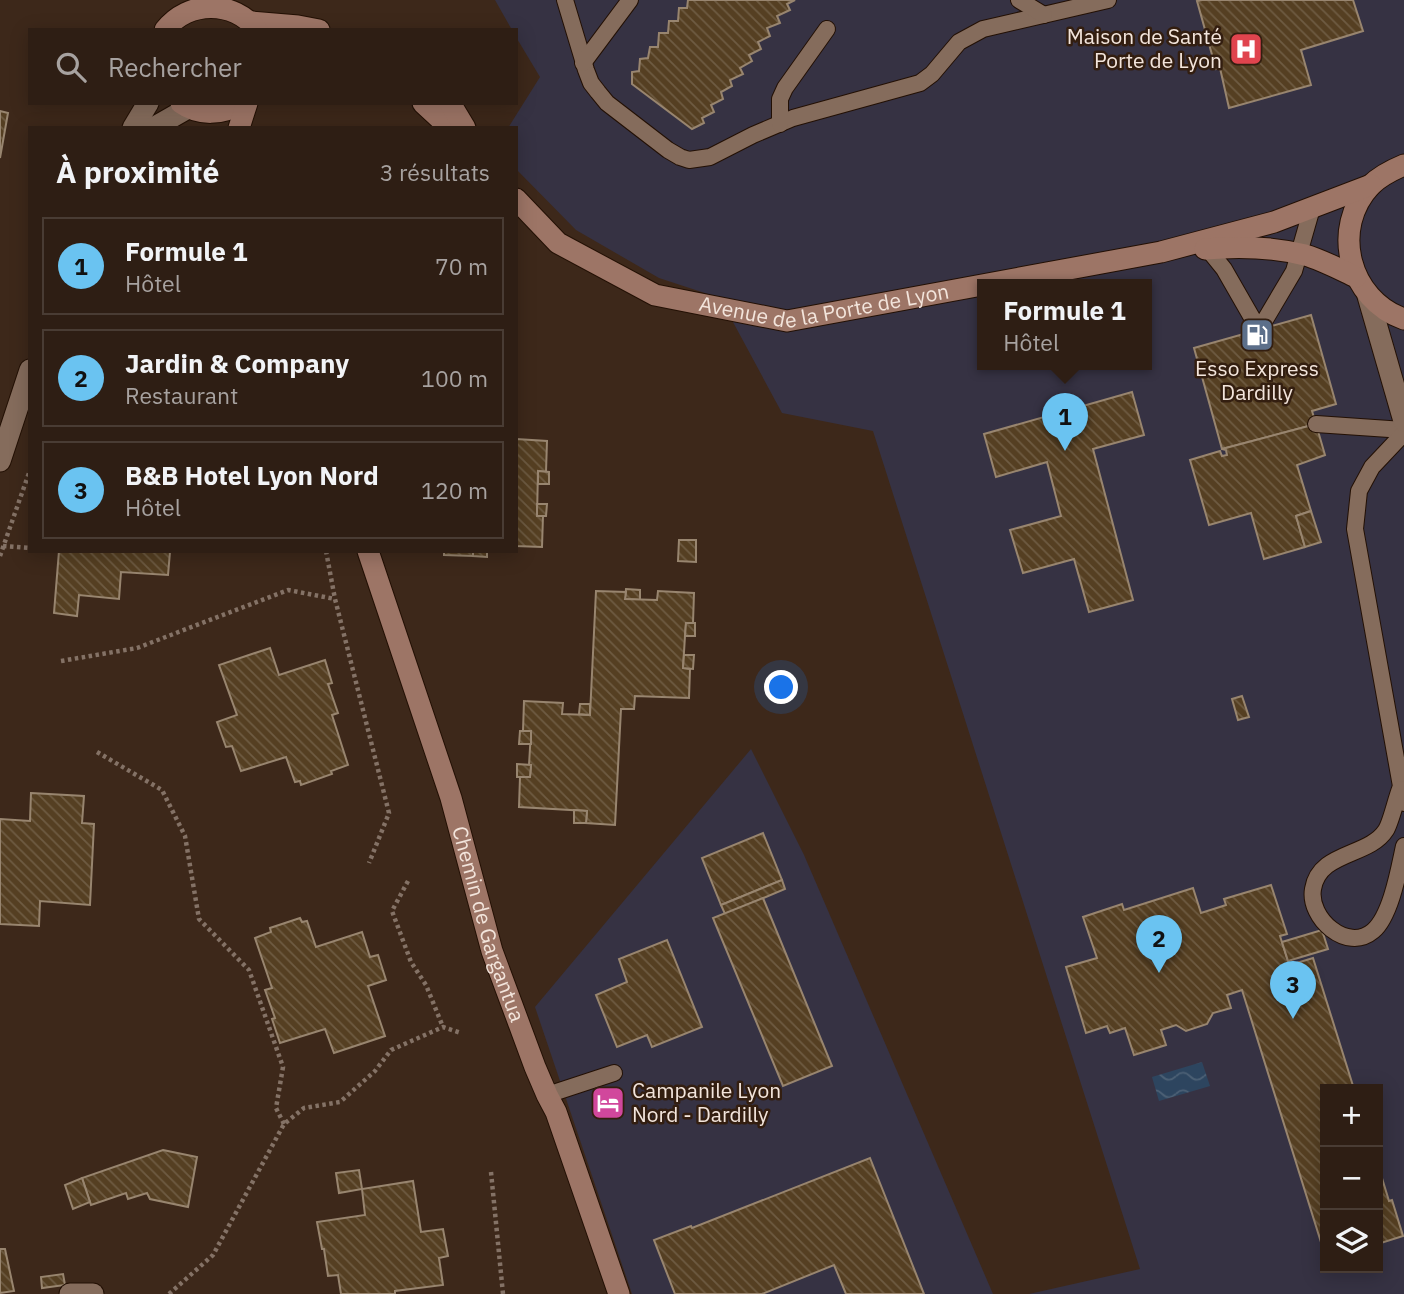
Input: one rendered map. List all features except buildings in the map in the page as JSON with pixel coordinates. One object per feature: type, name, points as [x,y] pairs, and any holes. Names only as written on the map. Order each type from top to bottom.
[{"type":"street","points":[[164,28],[166,0]]},
{"type":"street","points":[[166,28],[183,12],[198,6],[224,3],[241,13],[254,26],[308,28]]},
{"type":"street","points":[[134,126],[147,105]]},
{"type":"street","points":[[158,126],[194,113],[217,113],[238,105]]},
{"type":"street","points":[[240,126],[246,105]]},
{"type":"street","points":[[425,105],[448,126]]},
{"type":"street","points":[[451,105],[464,126]]},
{"type":"street","name":"Avenue de la Porte de Lyon","points":[[1014,279],[1161,252],[1274,222],[1371,185],[1404,165]]},
{"type":"street","points":[[1371,185],[1357,205],[1349,229],[1349,253],[1356,276],[1368,296],[1404,421]]},
{"type":"street","name":"Avenue de la Porte de Lyon","points":[[518,201],[558,243],[655,295],[786,321],[977,286]]},
{"type":"street","name":"Avenue de la Porte de Lyon","points":[[1161,252],[1226,247],[1273,250],[1299,254],[1356,276]]},
{"type":"street","points":[[1368,296],[1390,314],[1404,319]]},
{"type":"street","points":[[0,461],[28,376]]},
{"type":"street","name":"Chemin de Gargantua","points":[[369,553],[451,798],[492,951],[547,1096],[556,1112],[619,1294]]},
{"type":"street","points":[[70,1294],[93,1294]]},
{"type":"lane","points":[[565,0],[591,83],[607,103],[668,150],[689,160],[710,157],[803,115],[920,83],[932,74],[959,42],[971,34],[998,24],[1108,0]]},
{"type":"lane","points":[[583,63],[630,0]]},
{"type":"lane","points":[[1019,0],[1044,15]]},
{"type":"lane","points":[[780,124],[780,100],[785,88],[827,29]]},
{"type":"lane","points":[[1207,248],[1224,269],[1259,330],[1294,271],[1312,208]]},
{"type":"lane","points":[[1316,424],[1404,431]]},
{"type":"lane","points":[[1404,431],[1372,467],[1359,491],[1355,529],[1404,803]]},
{"type":"lane","points":[[1400,787],[1386,830],[1368,847],[1324,867],[1317,877],[1313,889],[1314,902],[1319,918],[1331,931],[1353,938],[1371,933],[1381,922],[1393,892],[1404,846]]},
{"type":"lane","points":[[547,1096],[614,1073]]},
{"type":"path","points":[[0,556],[28,476]]},
{"type":"path","points":[[3,546],[28,548]]},
{"type":"path","points":[[326,553],[335,599],[389,813],[369,863]]},
{"type":"path","points":[[61,662],[137,648],[288,590],[335,599]]},
{"type":"path","points":[[97,752],[162,790],[185,836],[199,919],[249,970],[283,1067],[276,1108],[284,1124]]},
{"type":"path","points":[[408,881],[392,911],[411,962],[426,985],[443,1027]]},
{"type":"path","points":[[169,1294],[213,1255],[284,1124],[304,1108],[340,1102],[375,1071],[391,1050],[443,1027],[461,1033]]},
{"type":"path","points":[[491,1172],[503,1294]]},
{"type":"shaded area","points":[[495,0],[1404,0],[1404,1294],[1029,1294],[1140,1269],[873,431],[782,413],[720,298],[659,278],[576,230],[518,171],[518,126],[509,126],[540,77],[518,40],[518,28],[511,28]]},
{"type":"shaded area","points":[[751,749],[804,855],[993,1294],[632,1294],[535,1007]]},
{"type":"water","points":[[1202,1062],[1210,1086],[1159,1101],[1152,1077]]},
{"type":"place","name":"Maison de Santé Porte de Lyon","points":[[1246,49]]},
{"type":"place","name":"Esso Express Dardilly","points":[[1257,335]]},
{"type":"place","name":"Formule 1","points":[[1065,451]]},
{"type":"place","name":"Jardin & Company","points":[[1159,973]]},
{"type":"place","name":"B&B Hotel Lyon Nord","points":[[1293,1019]]},
{"type":"place","name":"Campanile Lyon Nord - Dardilly","points":[[608,1103]]}]
